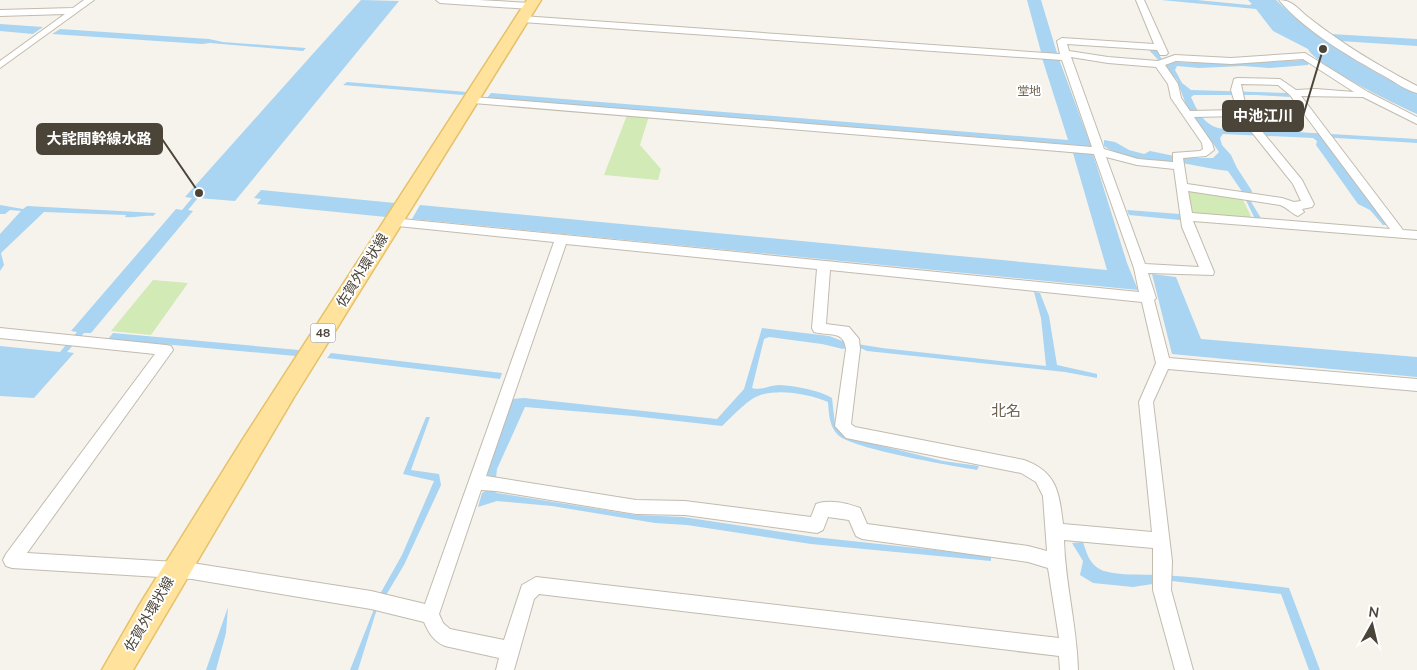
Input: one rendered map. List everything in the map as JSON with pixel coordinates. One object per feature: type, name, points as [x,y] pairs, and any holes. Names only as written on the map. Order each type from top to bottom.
[{"type":"main road","name":"佐賀外環状線","points":[[116,670],[176,569],[392,222],[472,100],[529,8]]},
{"type":"street","points":[[0,66],[90,0]]},
{"type":"street","points":[[440,0],[1108,60],[1162,62],[1175,58],[1236,64],[1305,56],[1364,94],[1417,121]]},
{"type":"street","points":[[472,100],[1080,149],[1098,151],[1137,162],[1178,162],[1209,150],[1207,143],[1176,98],[1173,84],[1162,62],[1160,47],[1140,0]]},
{"type":"street","points":[[1283,0],[1332,41],[1387,75],[1417,90]]},
{"type":"street","points":[[7,12],[75,11]]},
{"type":"street","points":[[1160,47],[1062,41],[1098,151],[1140,268],[1149,298],[1163,364],[1146,402],[1161,541],[1162,590],[1184,670]]},
{"type":"street","points":[[1236,64],[1254,80]]},
{"type":"street","points":[[1184,187],[1282,202],[1294,206],[1308,204],[1298,183],[1242,113],[1242,106],[1235,92],[1237,81],[1280,82],[1294,93],[1400,234]]},
{"type":"street","points":[[1294,93],[1364,94]]},
{"type":"street","points":[[1187,114],[1242,113]]},
{"type":"street","points":[[1140,268],[1208,272],[1188,227],[1184,187],[1178,162]]},
{"type":"street","points":[[1294,206],[1308,227]]},
{"type":"street","points":[[1186,218],[1417,235]]},
{"type":"street","points":[[392,222],[1149,298]]},
{"type":"street","points":[[510,652],[445,637],[437,629],[430,614],[561,240]]},
{"type":"street","points":[[824,265],[819,328],[844,331],[852,344],[842,426],[851,433],[1024,467],[1042,477],[1051,496],[1056,562],[1068,638],[1069,670]]},
{"type":"street","points":[[0,333],[166,350],[12,560],[176,569],[378,602],[430,614]]},
{"type":"street","points":[[1163,364],[1417,385]]},
{"type":"street","points":[[476,483],[496,484],[636,506],[685,508],[816,525],[822,509],[854,513],[862,532],[1028,554],[1056,562]]},
{"type":"street","points":[[1055,531],[1161,541]]},
{"type":"street","points":[[505,670],[528,591],[536,585],[1067,648]]},
{"type":"green space","points":[[627,115],[649,116],[640,145],[661,169],[658,180],[604,175]]},
{"type":"green space","points":[[1189,190],[1242,198],[1253,220],[1197,216],[1190,211]]},
{"type":"green space","points":[[153,280],[188,283],[151,335],[111,331]]},
{"type":"water","points":[[361,0],[399,1],[235,201],[198,198],[188,210],[193,211],[91,333],[84,333],[67,352],[74,353],[34,398],[0,396],[0,346],[60,352],[77,332],[71,331],[176,209],[182,210],[192,198],[185,197]]},
{"type":"water","points":[[1027,0],[1041,0],[1057,53],[1051,53],[1053,59],[1059,59],[1091,146],[1082,146],[1083,153],[1093,154],[1127,263],[1138,290],[412,219],[420,205],[1107,270],[1073,153],[1078,153],[1076,145],[487,98],[491,93],[1068,140],[1042,58],[1049,58],[1047,52],[1041,52]]},
{"type":"water","points":[[1161,0],[1197,0],[1249,5],[1252,4],[1248,0],[1276,0],[1308,28],[1342,52],[1417,94],[1417,114],[1341,75],[1314,56],[1308,49],[1273,31],[1256,9]]},
{"type":"water","points":[[0,24],[43,27],[33,34],[0,31]]},
{"type":"water","points":[[60,29],[209,39],[223,42],[306,48],[303,51],[210,43],[52,34]]},
{"type":"water","points":[[1330,34],[1417,39],[1417,46],[1340,41]]},
{"type":"water","points":[[1148,49],[1156,49],[1168,65],[1174,62],[1241,64],[1304,60],[1309,62],[1308,65],[1269,68],[1243,66],[1199,68],[1177,66],[1175,70],[1182,83],[1191,90],[1287,93],[1290,97],[1194,95],[1191,97],[1196,108],[1207,122],[1220,129],[1417,139],[1417,143],[1321,137],[1387,225],[1383,225],[1370,210],[1358,204],[1316,145],[1317,141],[1313,138],[1223,134],[1220,138],[1222,145],[1231,155],[1252,191],[1250,200],[1262,220],[1255,219],[1241,190],[1228,171],[1129,156],[1112,151],[1104,146],[1104,140],[1115,142],[1129,150],[1144,154],[1150,151],[1184,158],[1213,158],[1219,152],[1186,105],[1177,80]]},
{"type":"water","points":[[347,82],[467,92],[463,95],[343,85]]},
{"type":"water","points":[[261,190],[395,203],[386,217],[257,204],[261,199],[254,198]]},
{"type":"water","points":[[0,205],[23,209],[27,206],[156,213],[153,216],[125,217],[126,215],[44,212],[1,253],[4,265],[0,271],[0,234],[21,211],[10,210],[5,214],[0,214]]},
{"type":"water","points":[[1127,210],[1180,214],[1180,220],[1129,215]]},
{"type":"water","points":[[1152,274],[1176,277],[1201,339],[1417,357],[1417,377],[1172,354]]},
{"type":"water","points":[[1034,292],[1040,293],[1049,316],[1057,365],[1097,374],[1097,378],[1065,372],[867,351],[855,347],[843,349],[822,344],[769,337],[764,339],[752,388],[759,389],[779,385],[800,387],[821,393],[832,398],[835,425],[843,434],[862,441],[943,461],[979,466],[977,470],[862,446],[838,435],[830,420],[828,402],[803,394],[775,392],[754,398],[722,426],[525,407],[497,469],[496,478],[490,477],[487,474],[512,399],[524,398],[717,419],[744,389],[762,328],[829,336],[845,342],[882,348],[1046,366],[1041,318]]},
{"type":"water","points":[[113,333],[299,350],[296,356],[108,339]]},
{"type":"water","points":[[331,353],[502,373],[500,379],[327,358]]},
{"type":"water","points":[[426,417],[430,417],[411,470],[439,474],[441,485],[404,565],[376,612],[358,670],[350,670],[380,594],[402,555],[434,481],[403,474]]},
{"type":"water","points":[[489,489],[497,493],[636,515],[683,517],[814,537],[991,556],[991,561],[811,544],[687,525],[655,523],[552,506],[497,501],[478,507],[482,493]]},
{"type":"water","points":[[1083,542],[1092,563],[1099,569],[1110,573],[1191,577],[1289,588],[1320,670],[1309,670],[1281,594],[1172,581],[1133,587],[1093,583],[1080,575],[1083,561],[1072,543]]},
{"type":"water","points":[[228,607],[226,633],[216,670],[206,670]]},
{"type":"place","name":"中池江川","points":[[1323,49]]},
{"type":"place","name":"大詫間幹線水路","points":[[199,193]]},
{"type":"district","name":"堂地","points":[[1029,91]]},
{"type":"district","name":"北名","points":[[1006,411]]}]
